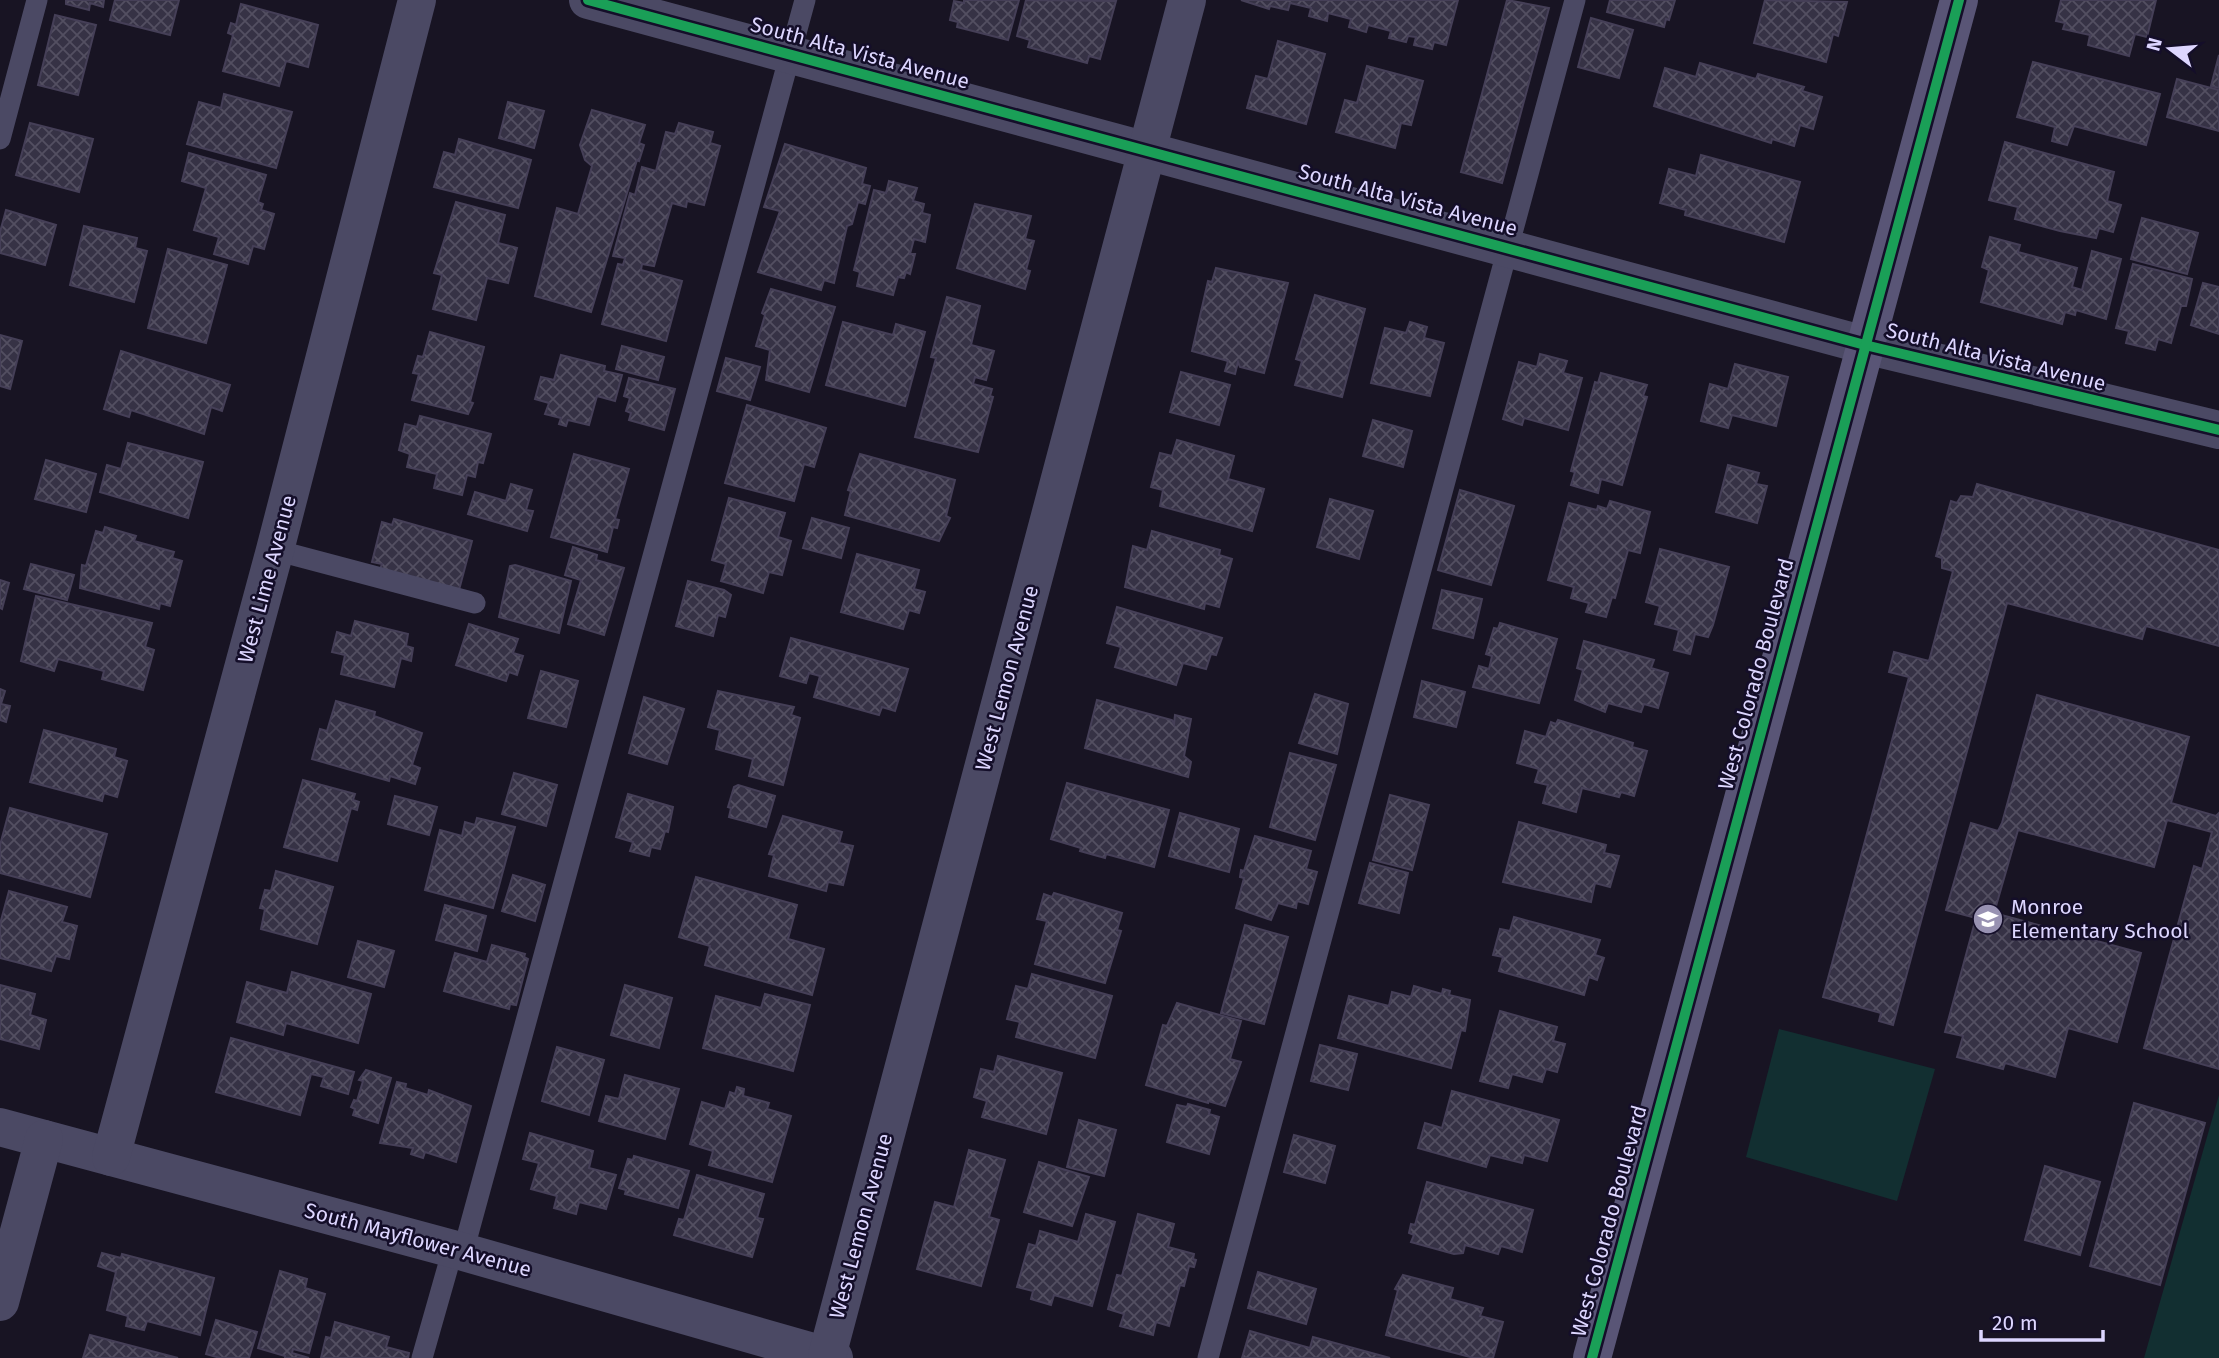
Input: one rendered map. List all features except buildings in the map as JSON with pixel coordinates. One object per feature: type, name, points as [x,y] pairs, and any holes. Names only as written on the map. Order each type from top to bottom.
[{"type":"street","name":"West Lime Avenue","points":[[111,1157],[275,550],[417,0]]},
{"type":"street","name":"South Alta Vista Avenue","points":[[589,0],[1865,345],[2219,430]]},
{"type":"street","name":"West Lemon Avenue","points":[[830,1357],[1187,0]]},
{"type":"street","name":"West Colorado Boulevard","points":[[1592,1358],[1959,0]]},
{"type":"street","name":"South Mayflower Avenue","points":[[0,1127],[458,1250],[830,1357]]},
{"type":"street","points":[[0,1302],[44,1139]]},
{"type":"lane","points":[[0,139],[37,0]]},
{"type":"lane","points":[[422,1358],[458,1250],[805,0]]},
{"type":"lane","points":[[1208,1358],[1574,0]]},
{"type":"lane","points":[[275,550],[475,603]]},
{"type":"green space","points":[[1779,1029],[1935,1069],[1897,1201],[1746,1157]]},
{"type":"green space","points":[[2219,1095],[2219,1358],[2144,1358]]},
{"type":"cycle path","points":[[588,0],[1865,345],[2219,430]]},
{"type":"cycle path","points":[[1592,1358],[1959,0]]},
{"type":"place","name":"Monroe Elementary School","points":[[1988,919]]}]
